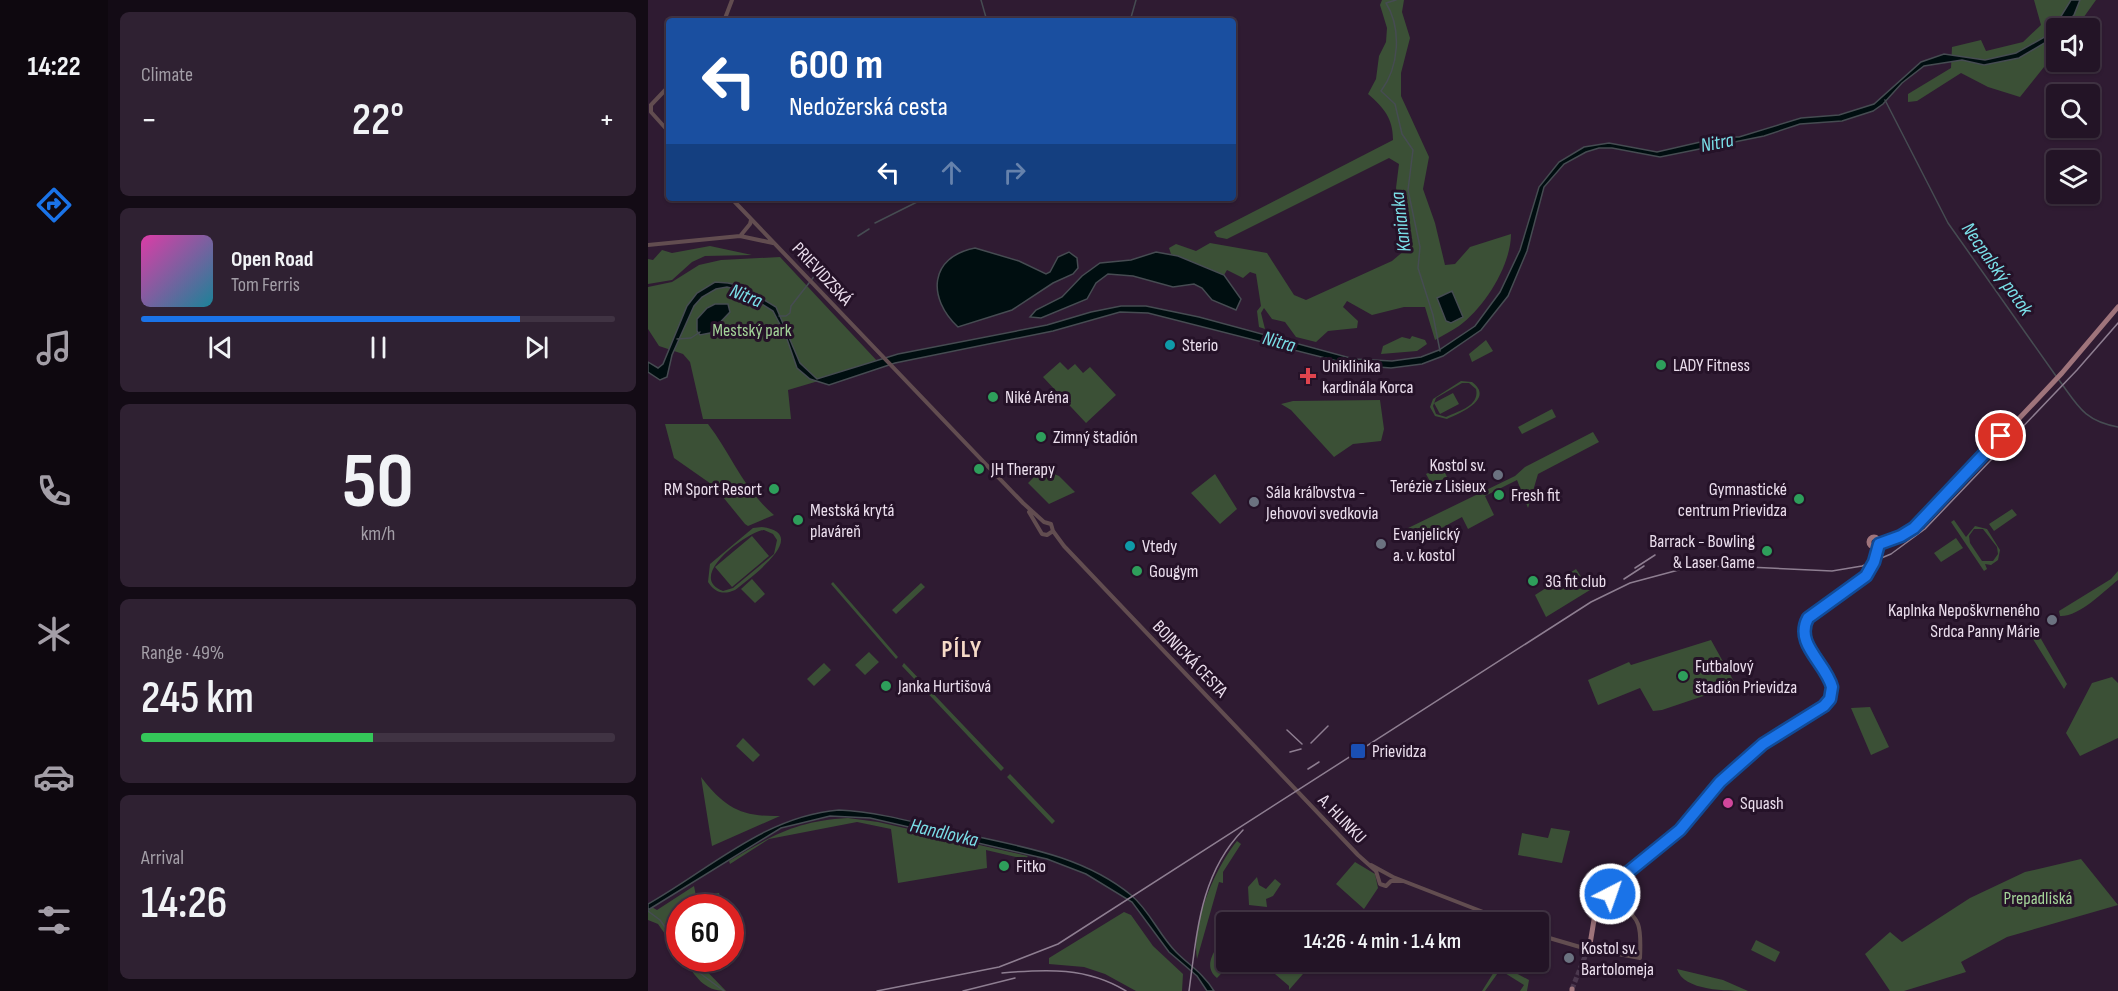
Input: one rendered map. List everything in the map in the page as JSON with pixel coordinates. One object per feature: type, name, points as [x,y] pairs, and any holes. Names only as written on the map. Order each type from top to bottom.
[{"type":"main road","points":[[1590,944],[1597,911],[1605,895],[1616,882],[1680,830],[1720,782],[1763,744],[1824,706],[1831,695],[1831,682],[1805,639],[1806,621],[1814,612],[1866,576],[1878,545],[1901,536],[1918,524],[2055,381],[2118,307]]},
{"type":"street","points":[[725,18],[732,0]]},
{"type":"street","points":[[666,90],[650,104],[650,112],[666,129]]},
{"type":"street","name":"PRIEVIDZSKÁ","points":[[734,201],[892,368]]},
{"type":"street","points":[[740,236],[750,224],[751,218]]},
{"type":"street","points":[[648,245],[740,236],[774,243]]},
{"type":"street","name":"BOJNICKÁ CESTA","points":[[892,368],[1023,503],[1044,522],[1052,524],[1051,533]]},
{"type":"street","name":"BOJNICKÁ CESTA","points":[[1023,503],[1040,527],[1042,534],[1051,533]]},
{"type":"street","points":[[1040,527],[1044,522]]},
{"type":"street","name":"BOJNICKÁ CESTA","points":[[1051,533],[1296,790]]},
{"type":"street","name":"A. HLINKU","points":[[1296,790],[1381,873],[1391,879],[1402,881],[1478,912]]},
{"type":"street","name":"A. HLINKU","points":[[1381,873],[1378,880],[1381,885],[1387,885],[1391,879]]},
{"type":"street","points":[[1549,938],[1580,947],[1640,958],[1639,923],[1633,914],[1605,895]]},
{"type":"street","points":[[1597,911],[1607,904],[1619,903]]},
{"type":"green space","points":[[1382,0],[1404,0],[1402,12],[1410,38],[1401,73],[1401,96],[1429,157],[1423,189],[1435,223],[1445,265],[1455,264],[1470,247],[1511,234],[1507,259],[1495,284],[1478,308],[1459,326],[1435,340],[1425,307],[1404,307],[1372,315],[1347,301],[1343,307],[1358,321],[1357,328],[1328,331],[1316,342],[1296,337],[1285,322],[1272,319],[1264,308],[1261,313],[1265,329],[1259,327],[1257,311],[1261,306],[1256,274],[1250,272],[1243,278],[1227,270],[1224,275],[1171,254],[1169,248],[1176,244],[1196,251],[1210,243],[1267,253],[1294,295],[1306,300],[1392,261],[1405,250],[1407,239],[1396,188],[1399,164],[1389,158],[1227,239],[1217,237],[1214,232],[1393,140],[1389,119],[1379,104],[1368,94],[1376,79],[1379,56],[1386,42],[1387,28],[1380,5]]},
{"type":"green space","points":[[2034,0],[2096,0],[2083,18],[2046,18],[2046,64],[2020,97],[1988,87],[1961,73],[1917,101],[1908,102],[1908,94],[1951,68],[1952,47],[1981,40],[1986,51],[2023,42],[2041,25]]},
{"type":"green space","points":[[710,246],[752,255],[705,256],[692,262],[672,280],[648,284],[648,259],[653,260],[662,250],[672,253]]},
{"type":"green space","name":"Mestský park","points":[[780,257],[879,363],[788,390],[791,419],[703,419],[690,362],[683,354],[659,346],[648,329],[648,287],[672,282],[699,265],[721,260]]},
{"type":"green space","points":[[1412,336],[1425,340],[1427,344],[1417,351],[1381,354],[1383,346],[1402,337],[1410,339]]},
{"type":"green space","points":[[1486,340],[1493,351],[1472,362],[1469,354]]},
{"type":"green space","points":[[1060,362],[1068,370],[1075,364],[1083,373],[1090,367],[1116,395],[1086,423],[1043,377]]},
{"type":"green space","points":[[1461,381],[1472,382],[1480,394],[1473,405],[1447,419],[1435,416],[1430,407],[1433,399]],"holes":[[[1462,383],[1469,383],[1476,389],[1475,400],[1471,404],[1446,417],[1436,414],[1433,406],[1436,398]]]},
{"type":"green space","points":[[1453,393],[1459,404],[1440,414],[1434,403]]},
{"type":"green space","points":[[1380,400],[1384,429],[1381,441],[1353,444],[1334,457],[1291,410],[1281,404],[1293,401]]},
{"type":"green space","points":[[1552,409],[1556,417],[1522,434],[1518,427]]},
{"type":"green space","points":[[665,424],[708,424],[746,483],[774,515],[748,526],[745,524],[714,486],[674,458]]},
{"type":"green space","points":[[1593,432],[1599,442],[1538,474],[1528,508],[1517,480],[1485,496],[1494,515],[1468,529],[1462,517],[1421,539],[1416,536],[1405,538],[1402,531],[1515,476],[1525,467]]},
{"type":"green space","points":[[1442,466],[1447,477],[1432,485],[1426,474]]},
{"type":"green space","points":[[1042,469],[1059,476],[1075,492],[1049,504],[1028,483]]},
{"type":"green space","points":[[1215,474],[1237,509],[1220,524],[1191,493]]},
{"type":"green space","points":[[2012,509],[2017,515],[1994,531],[1989,524]]},
{"type":"green space","points":[[1954,520],[1966,537],[1975,526],[1987,529],[2000,550],[1998,560],[1991,565],[1985,564],[1987,569],[1984,571],[1951,522]],"holes":[[[1974,529],[1983,529],[1997,547],[1998,554],[1993,561],[1982,561],[1970,543],[1969,536]]]},
{"type":"green space","points":[[762,527],[776,531],[781,538],[779,547],[772,557],[762,568],[735,590],[723,593],[717,591],[708,582],[710,564],[753,528]],"holes":[[[764,530],[773,534],[777,540],[774,554],[733,588],[723,591],[713,584],[711,576],[715,566],[724,555],[757,532]]]},
{"type":"green space","points":[[752,536],[769,556],[732,587],[715,567]]},
{"type":"green space","points":[[1956,538],[1963,548],[1941,562],[1934,553]]},
{"type":"green space","points":[[1576,569],[1590,590],[1546,617],[1535,595]]},
{"type":"green space","points":[[2118,571],[2118,580],[2090,603],[2075,612],[2060,616],[2059,611],[2111,579]]},
{"type":"green space","points":[[752,579],[765,594],[755,603],[741,589]]},
{"type":"green space","points":[[833,582],[898,657],[896,659],[831,584]]},
{"type":"green space","points":[[921,583],[925,587],[896,614],[892,610]]},
{"type":"green space","points":[[2037,632],[2067,684],[2064,689],[2031,636]]},
{"type":"green space","name":"Futbalový štadión Prievidza","points":[[1711,640],[1736,685],[1662,710],[1653,711],[1640,688],[1598,705],[1588,680],[1629,662],[1631,665]]},
{"type":"green space","points":[[869,652],[879,662],[865,675],[855,665]]},
{"type":"green space","points":[[824,663],[831,670],[814,686],[807,679]]},
{"type":"green space","points":[[904,663],[1004,768],[1001,771],[902,666]]},
{"type":"green space","points":[[2112,677],[2118,683],[2118,738],[2080,756],[2066,733],[2092,683]]},
{"type":"green space","points":[[1870,707],[1889,747],[1871,755],[1851,708]]},
{"type":"green space","points":[[743,738],[760,755],[753,762],[736,746]]},
{"type":"green space","points":[[1010,774],[1055,821],[1052,824],[1007,777]]},
{"type":"green space","points":[[701,777],[718,796],[735,808],[755,815],[780,816],[712,846]]},
{"type":"green space","points":[[848,818],[878,822],[1028,856],[1025,859],[986,850],[987,868],[898,883],[891,829],[857,822],[770,839],[799,826]]},
{"type":"green space","points":[[1551,828],[1570,831],[1562,863],[1518,855],[1522,833],[1548,838]]},
{"type":"green space","points":[[768,840],[730,864],[729,861]]},
{"type":"green space","points":[[1237,841],[1241,844],[1223,872],[1223,883],[1219,882],[1197,959],[1198,930],[1206,897],[1221,866]]},
{"type":"green space","name":"Prepadliská","points":[[2081,859],[2118,905],[2007,937],[1961,962],[1966,972],[1904,991],[1890,991],[1865,954],[1890,932],[1902,942],[1970,898],[2025,872]]},
{"type":"green space","points":[[1355,862],[1375,874],[1378,888],[1364,909],[1336,884]]},
{"type":"green space","points":[[1257,877],[1259,885],[1266,889],[1275,879],[1281,884],[1273,896],[1266,899],[1267,907],[1249,905],[1248,887]]},
{"type":"green space","points":[[694,886],[696,894],[682,894]]},
{"type":"green space","points":[[666,904],[666,935],[658,924],[648,920],[648,905],[657,910]]},
{"type":"green space","points":[[1124,912],[1131,915],[1153,946],[1183,974],[1182,991],[1136,991],[1105,974],[1084,967],[1049,964],[1049,958]]},
{"type":"green space","points":[[1756,940],[1780,952],[1775,962],[1751,950]]},
{"type":"green space","points":[[1216,949],[1216,972],[1223,972],[1217,978],[1210,967],[1212,955]]},
{"type":"green space","points":[[1677,969],[1723,980],[1748,991],[1718,990],[1697,986],[1688,982]]},
{"type":"green space","points":[[692,972],[708,972],[726,991],[711,988]]},
{"type":"green space","points":[[1273,972],[1303,974],[1289,990],[1289,986]]},
{"type":"green space","points":[[1494,972],[1499,972],[1485,991],[1482,991]]},
{"type":"green space","points":[[1503,972],[1514,972],[1529,980],[1527,991],[1520,991],[1524,985]]},
{"type":"water","points":[[2071,0],[2080,0],[2071,18],[2060,18]]},
{"type":"water","name":"Nitra","points":[[2046,36],[2046,42],[2019,58],[1984,65],[1962,60],[1924,66],[1902,83],[1883,104],[1873,111],[1842,121],[1800,124],[1764,136],[1660,157],[1612,148],[1599,148],[1586,152],[1564,164],[1544,187],[1527,251],[1508,296],[1481,330],[1443,356],[1422,364],[1391,368],[1353,365],[1148,313],[1120,312],[1053,331],[895,363],[829,385],[810,379],[797,368],[786,336],[773,311],[739,290],[727,287],[716,289],[702,297],[694,306],[672,355],[667,377],[660,380],[648,372],[648,362],[658,368],[663,364],[687,306],[697,293],[715,282],[741,286],[776,307],[800,363],[817,379],[898,354],[1047,325],[1121,306],[1146,306],[1199,317],[1354,359],[1392,361],[1421,357],[1439,350],[1475,326],[1500,292],[1520,250],[1539,187],[1559,162],[1584,147],[1609,143],[1657,152],[1722,137],[1739,137],[1801,118],[1839,115],[1874,104],[1921,62],[1944,54],[1985,60],[2016,53]]},
{"type":"water","points":[[975,248],[1019,261],[1046,274],[1050,272],[1058,257],[1069,252],[1077,258],[1078,268],[1073,274],[1053,283],[1012,310],[958,327],[941,304],[938,280],[941,269],[949,260]]},
{"type":"water","points":[[1156,252],[1178,256],[1224,275],[1241,299],[1236,310],[1212,300],[1202,288],[1194,284],[1173,287],[1133,276],[1108,274],[1096,283],[1087,299],[1041,318],[1030,317],[1036,310],[1062,297],[1082,276],[1100,263],[1131,260]]},
{"type":"water","points":[[1452,291],[1463,317],[1451,323],[1446,321],[1437,298]]},
{"type":"water","points":[[715,304],[728,304],[730,312],[710,333],[700,335],[697,331],[697,319],[707,308]]},
{"type":"water","name":"Handlovka","points":[[839,810],[898,818],[1025,847],[1091,870],[1112,881],[1138,901],[1170,945],[1214,991],[1207,991],[1197,976],[1169,952],[1132,902],[1086,874],[1047,859],[870,818],[830,816],[781,828],[674,894],[666,894],[666,899],[648,910],[648,904],[739,846],[787,822],[812,814]]},
{"type":"waterway","points":[[981,0],[986,18]]},
{"type":"waterway","points":[[1131,18],[1136,0]]},
{"type":"waterway","name":"Kanianka","points":[[1396,0],[1386,3],[1394,24],[1396,48],[1392,71],[1381,91],[1395,104],[1402,134],[1413,150],[1408,190],[1420,247],[1418,268],[1433,315],[1440,351]]},
{"type":"waterway","name":"Necpalský potok","points":[[1885,100],[1948,223],[2056,376]]},
{"type":"waterway","points":[[875,223],[919,201]]},
{"type":"waterway","points":[[858,236],[869,229]]},
{"type":"waterway","points":[[779,316],[786,316],[790,313],[791,306],[816,274]]},
{"type":"waterway","points":[[677,339],[691,338],[700,332]]},
{"type":"waterway","name":"Necpalský potok","points":[[2059,380],[2077,405],[2089,416],[2097,421],[2118,427]]},
{"type":"waterway","points":[[648,911],[660,920],[666,928]]},
{"type":"waterway","points":[[698,972],[724,991]]},
{"type":"tunnel","points":[[1572,989],[1590,944]]},
{"type":"railway","points":[[877,991],[999,967],[1058,944],[1591,602],[1630,583],[1686,568],[1727,566],[1832,571],[1862,566],[1891,554],[1925,529],[2077,370],[2118,323]]},
{"type":"railway","points":[[1635,568],[1655,555]]},
{"type":"railway","points":[[1624,579],[1644,566]]},
{"type":"railway","points":[[1311,743],[1328,726]]},
{"type":"railway","points":[[1287,730],[1302,744]]},
{"type":"railway","points":[[1290,752],[1301,749]]},
{"type":"railway","points":[[1308,769],[1319,762]]},
{"type":"railway","points":[[1189,991],[1198,926],[1209,885],[1229,847],[1243,830]]},
{"type":"railway","points":[[1002,973],[1050,971],[1081,974],[1111,983],[1126,991]]},
{"type":"railway","points":[[963,991],[1015,978]]},
{"type":"place","name":"Sterio","points":[[1170,345]]},
{"type":"place","name":"LADY Fitness","points":[[1661,365]]},
{"type":"place","name":"Uniklinika kardinála Korca","points":[[1308,376]]},
{"type":"place","name":"Niké Aréna","points":[[993,397]]},
{"type":"place","name":"Zimný štadión","points":[[1041,437]]},
{"type":"place","name":"JH Therapy","points":[[979,469]]},
{"type":"place","name":"Kostol sv. Terézie z Lisieux","points":[[1498,475]]},
{"type":"place","name":"RM Sport Resort","points":[[774,489]]},
{"type":"place","name":"Fresh fit","points":[[1499,495]]},
{"type":"place","name":"Gymnastické centrum Prievidza","points":[[1799,499]]},
{"type":"place","name":"Sála kráľovstva - Jehovovi svedkovia","points":[[1254,502]]},
{"type":"place","name":"Mestská krytá plaváreň","points":[[798,520]]},
{"type":"place","name":"Evanjelický a. v. kostol","points":[[1381,544]]},
{"type":"place","name":"Vtedy","points":[[1130,546]]},
{"type":"place","name":"Barrack - Bowling & Laser Game","points":[[1767,551]]},
{"type":"place","name":"Gougym","points":[[1137,571]]},
{"type":"place","name":"3G fit club","points":[[1533,581]]},
{"type":"place","name":"Kaplnka Nepoškvrneného Srdca Panny Márie","points":[[2052,620]]},
{"type":"place","name":"Futbalový štadión Prievidza","points":[[1683,676]]},
{"type":"place","name":"Janka Hurtišová","points":[[886,686]]},
{"type":"place","name":"Prievidza","points":[[1358,751]]},
{"type":"place","name":"Squash","points":[[1728,803]]},
{"type":"place","name":"Fitko","points":[[1004,866]]},
{"type":"place","name":"Kostol sv. Bartolomeja","points":[[1569,958]]},
{"type":"district","name":"PÍLY","points":[[962,649]]},
{"type":"route","points":[[1610,894],[1616,882],[1680,830],[1710,793],[1731,772],[1771,738],[1819,711],[1826,704],[1830,699],[1832,687],[1830,679],[1805,639],[1806,621],[1814,612],[1862,579],[1874,562],[1879,544],[1901,536],[1914,528],[2001,436]]}]
